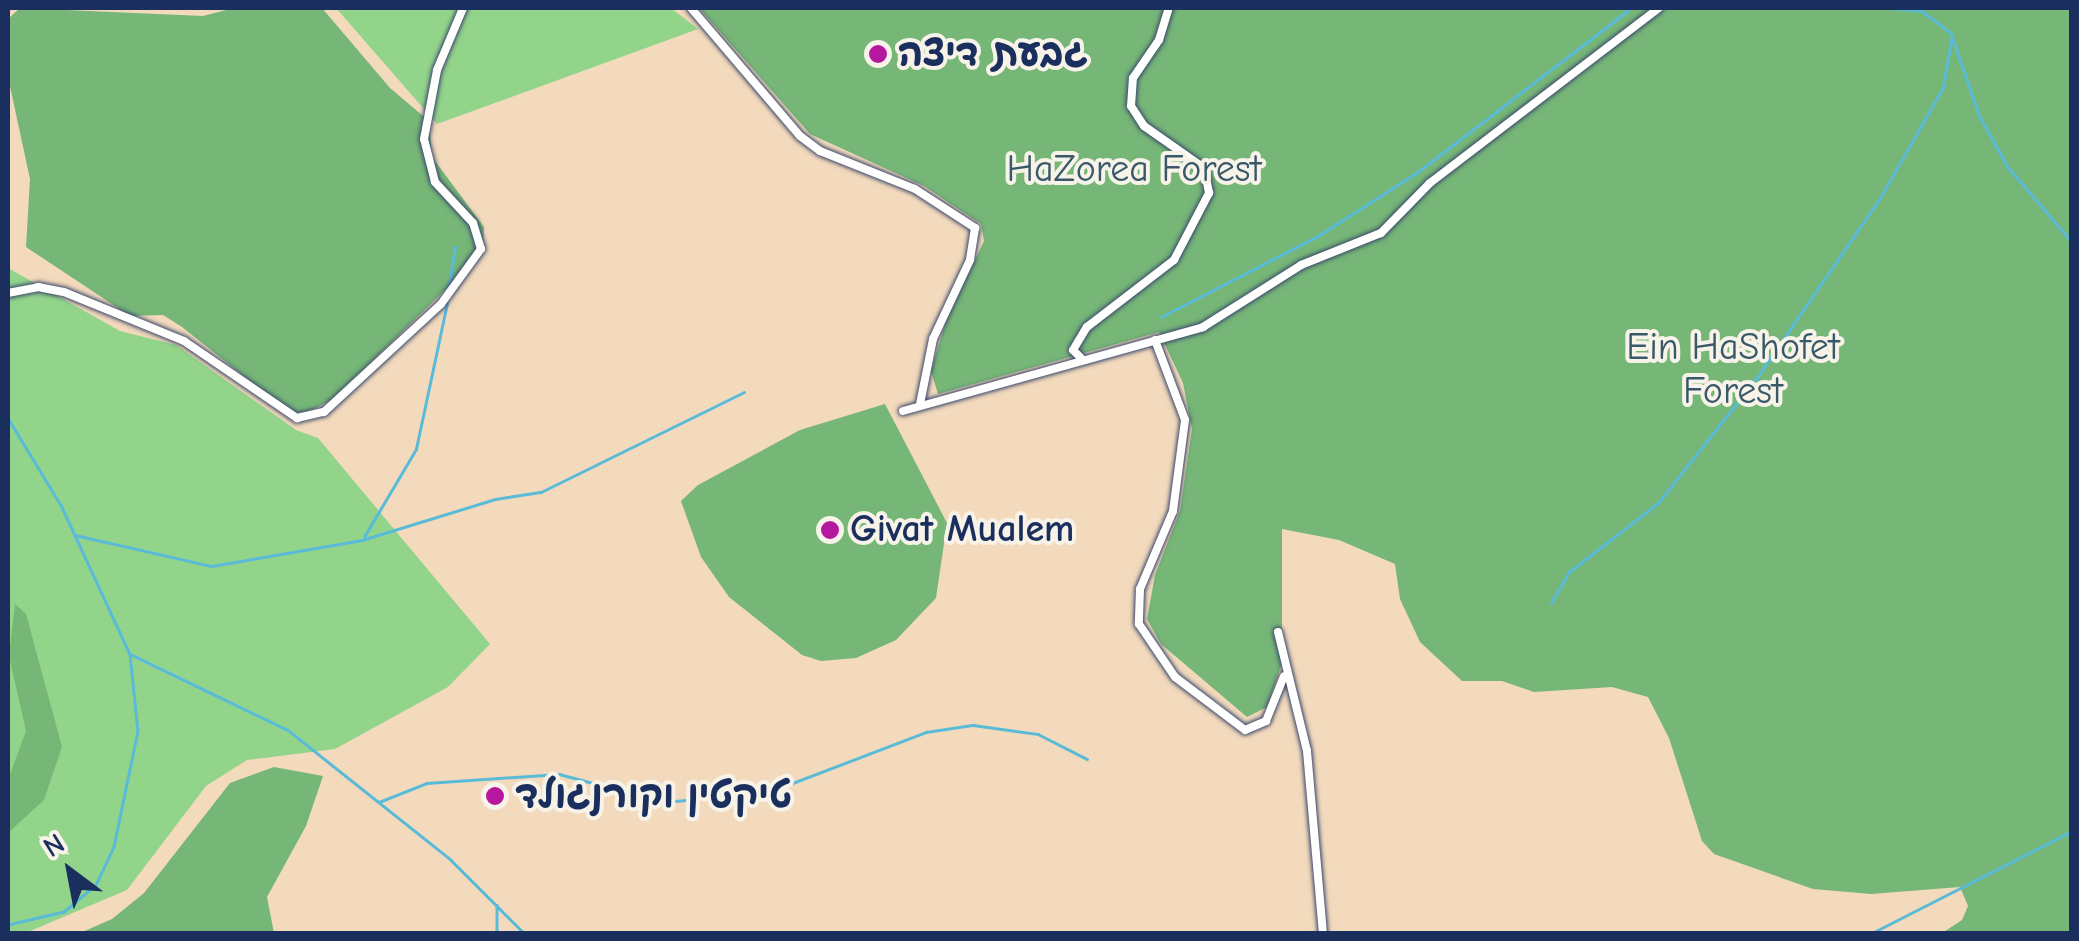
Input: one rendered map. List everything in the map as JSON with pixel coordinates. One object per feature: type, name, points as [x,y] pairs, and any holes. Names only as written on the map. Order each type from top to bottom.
[{"type":"street","points":[[8,292],[38,287],[64,292],[184,342],[298,418],[324,412],[440,304],[481,249],[472,222],[435,182],[424,139],[437,70],[463,8]]},
{"type":"street","points":[[692,8],[800,136],[820,151],[915,190],[974,228],[970,260],[932,339],[920,404]]},
{"type":"street","points":[[1083,360],[1073,350],[1087,327],[1174,260],[1209,193],[1204,168],[1144,126],[1130,104],[1133,78],[1158,40],[1169,8]]},
{"type":"street","points":[[903,411],[1203,327],[1301,266],[1381,232],[1430,183],[1660,8]]},
{"type":"street","points":[[1155,340],[1185,420],[1173,510],[1140,589],[1139,624],[1186,688],[1245,730],[1266,721],[1284,676]]},
{"type":"street","points":[[1278,632],[1284,676],[1307,750],[1323,934]]},
{"type":"green space","points":[[20,8],[203,16],[234,8],[322,8],[390,88],[429,121],[432,157],[484,227],[483,253],[333,399],[308,412],[289,412],[163,315],[130,316],[26,247],[30,179],[8,77],[8,19]]},
{"type":"green space","points":[[336,8],[671,8],[698,29],[437,124]]},
{"type":"green space","name":"Ein HaShofet Forest","points":[[699,8],[2071,8],[2071,933],[1942,933],[1962,920],[1968,906],[1960,887],[1871,894],[1813,889],[1714,854],[1702,841],[1669,738],[1648,697],[1612,687],[1534,692],[1502,681],[1462,681],[1420,642],[1400,599],[1395,564],[1339,540],[1282,529],[1282,663],[1267,707],[1247,717],[1161,644],[1147,619],[1155,575],[1180,511],[1192,429],[1183,383],[1159,332],[938,394],[931,371],[946,321],[984,241],[981,224],[924,186],[810,134]]},
{"type":"green space","points":[[8,268],[120,331],[176,345],[296,430],[318,438],[490,644],[448,687],[335,749],[247,760],[206,786],[127,890],[23,934],[8,933]]},
{"type":"green space","points":[[885,404],[947,523],[936,598],[896,640],[856,658],[821,661],[802,655],[729,597],[701,557],[681,501],[698,485],[800,430]]},
{"type":"green space","points":[[15,604],[26,614],[62,747],[44,800],[8,833],[8,780],[26,731],[9,656]]},
{"type":"green space","points":[[274,767],[323,776],[306,826],[267,897],[274,933],[80,933],[112,919],[144,893],[230,783]]},
{"type":"waterway","points":[[1161,317],[1316,237],[1415,174],[1631,8]]},
{"type":"waterway","points":[[1807,8],[1877,8]]},
{"type":"waterway","points":[[1890,8],[1922,11],[1951,33],[1980,117],[2008,167],[2072,242]]},
{"type":"waterway","points":[[1551,603],[1569,572],[1658,503],[1756,379],[1880,198],[1943,87],[1952,36]]},
{"type":"waterway","points":[[449,285],[455,247]]},
{"type":"waterway","points":[[364,537],[416,449],[447,303]]},
{"type":"waterway","points":[[75,535],[212,566],[362,540],[495,499],[541,492],[744,392]]},
{"type":"waterway","points":[[8,418],[61,505],[130,654],[138,731],[114,847],[96,885],[64,912],[8,925]]},
{"type":"waterway","points":[[130,654],[288,730],[450,859],[525,934]]},
{"type":"waterway","points":[[379,802],[427,783],[559,774],[665,802],[769,792],[926,732],[973,725],[1038,734],[1087,759]]},
{"type":"waterway","points":[[1870,934],[2072,831]]},
{"type":"waterway","points":[[497,905],[497,934]]},
{"type":"place","name":"גבעת דיצה","points":[[878,54]]},
{"type":"place","name":"Givat Mualem","points":[[830,530]]},
{"type":"place","name":"טיקטין וקורנגולד","points":[[495,796]]},
{"type":"park label","name":"HaZorea Forest","points":[[1134,170]]}]
